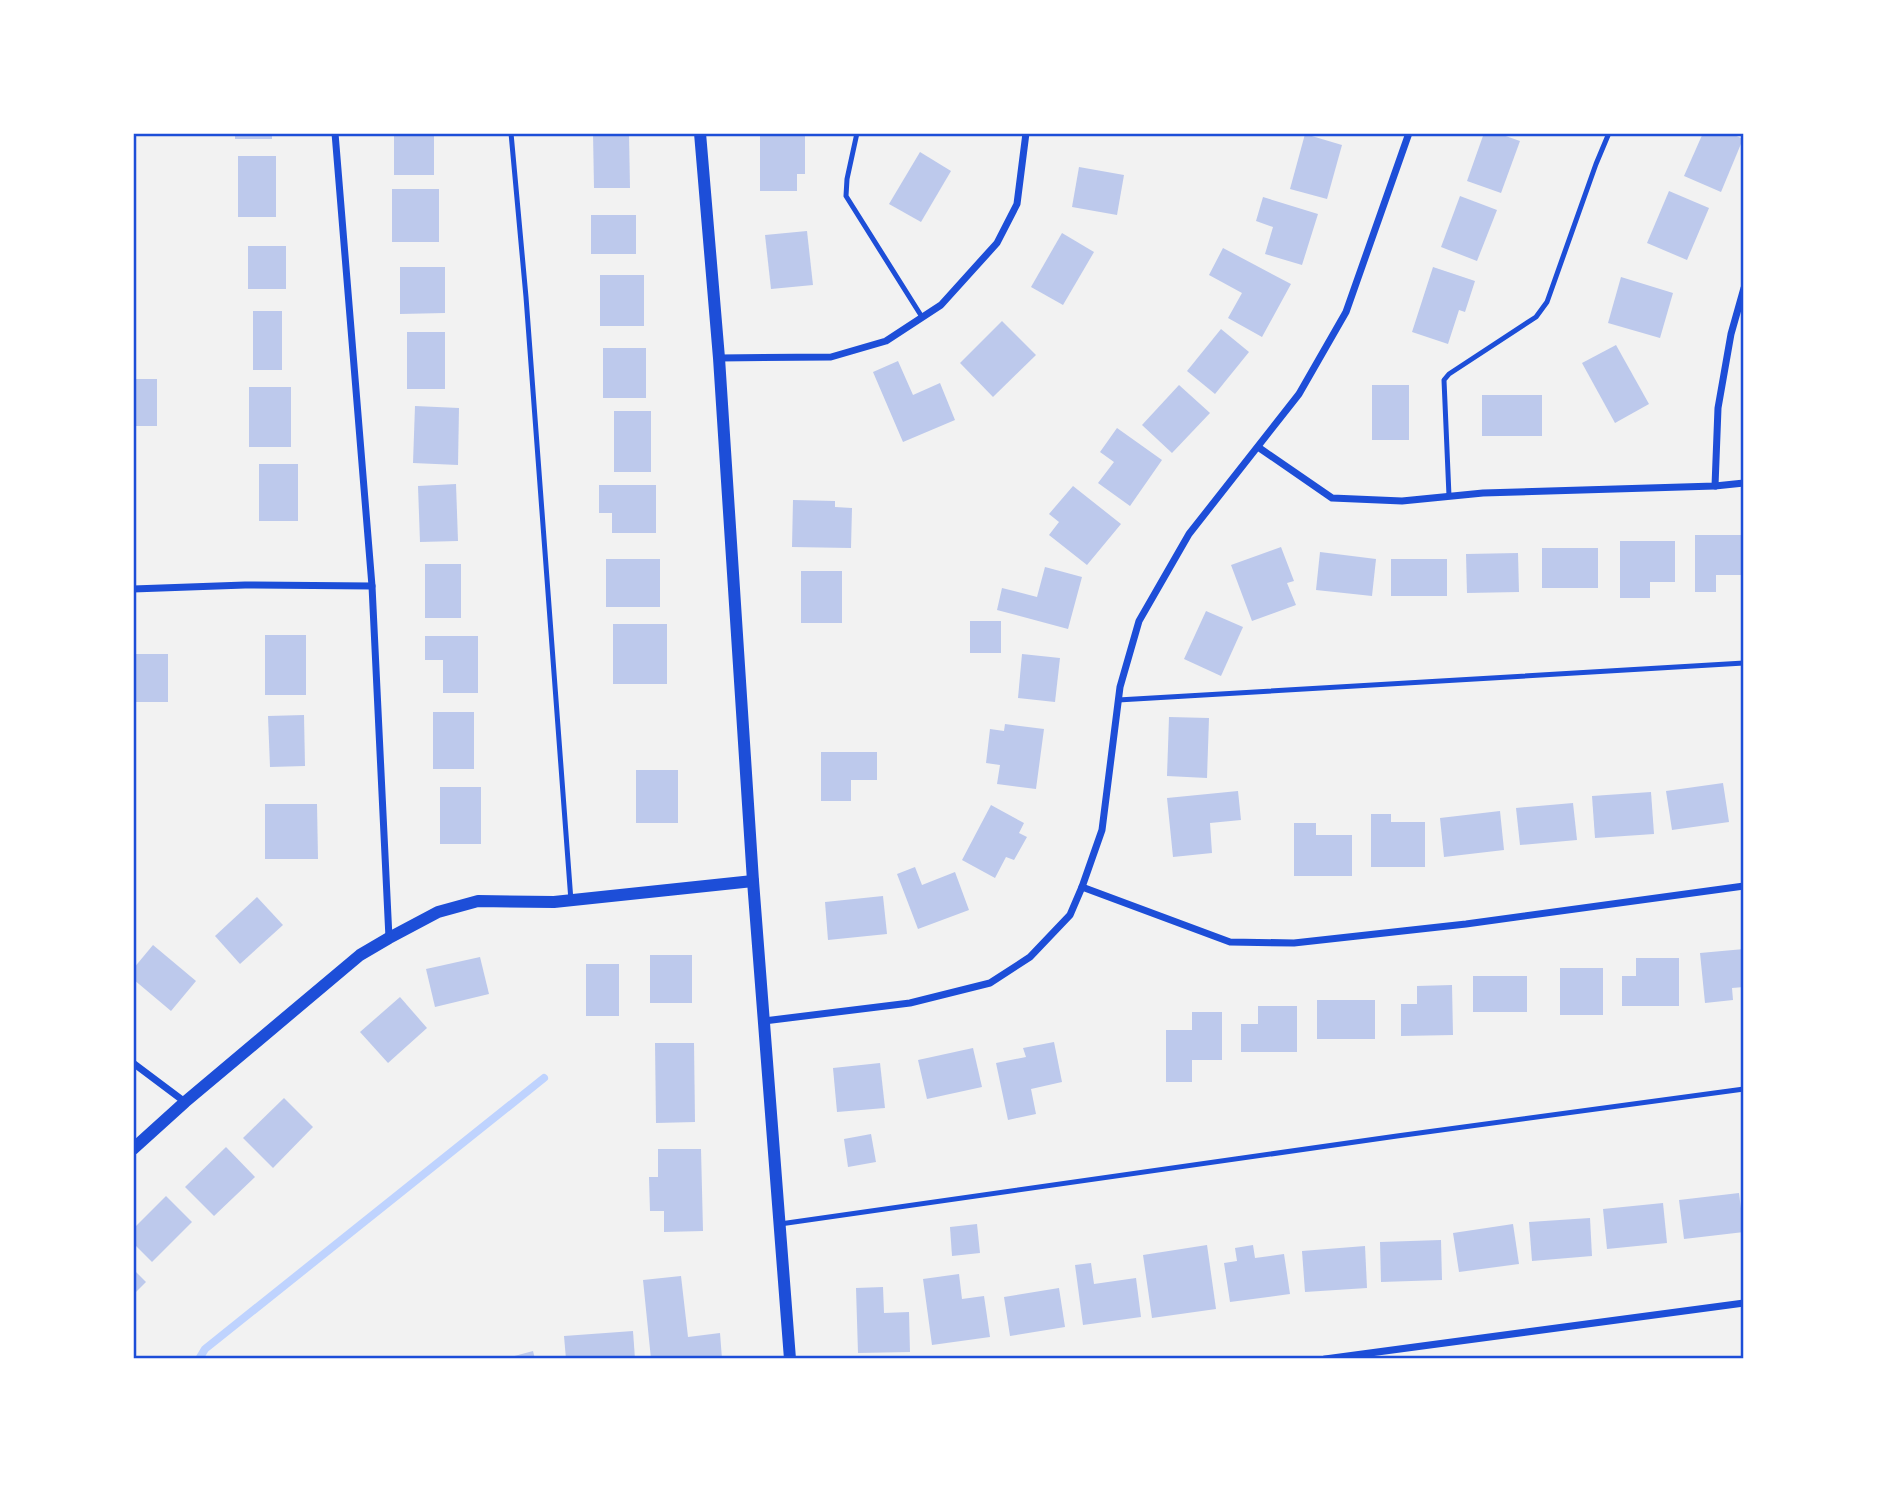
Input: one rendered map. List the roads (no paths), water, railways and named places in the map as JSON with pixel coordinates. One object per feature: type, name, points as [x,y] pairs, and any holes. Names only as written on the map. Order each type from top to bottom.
[{"type":"street","points":[[335,133],[372,586],[389,938]]},
{"type":"street","points":[[700,133],[719,358],[753,881],[790,1359]]},
{"type":"street","points":[[719,358],[831,357],[886,341],[941,305],[997,243],[1017,204],[1026,133]]},
{"type":"street","points":[[764,1021],[910,1003],[990,983],[1030,957],[1070,915],[1102,830],[1120,687],[1139,621],[1189,534],[1299,394],[1346,312],[1409,133]]},
{"type":"street","points":[[1715,486],[1718,408],[1731,334],[1744,288]]},
{"type":"street","points":[[1258,447],[1332,498],[1402,501],[1483,493],[1744,483]]},
{"type":"street","points":[[133,589],[245,585],[372,586]]},
{"type":"street","points":[[133,1149],[360,955],[438,912],[478,901],[571,901],[753,881]]},
{"type":"street","points":[[1082,887],[1230,942],[1294,943],[1466,924],[1744,886]]},
{"type":"street","points":[[133,1063],[185,1102]]},
{"type":"street","points":[[1325,1359],[1744,1303]]},
{"type":"lane","points":[[511,133],[526,297],[571,901]]},
{"type":"lane","points":[[857,133],[846,196],[922,317]]},
{"type":"lane","points":[[1449,496],[1444,380],[1449,374],[1536,317],[1548,302],[1609,133]]},
{"type":"lane","points":[[1118,700],[1744,663]]},
{"type":"lane","points":[[780,1224],[1744,1089]]},
{"type":"waterway","points":[[199,1359],[205,1349],[544,1078]]}]
